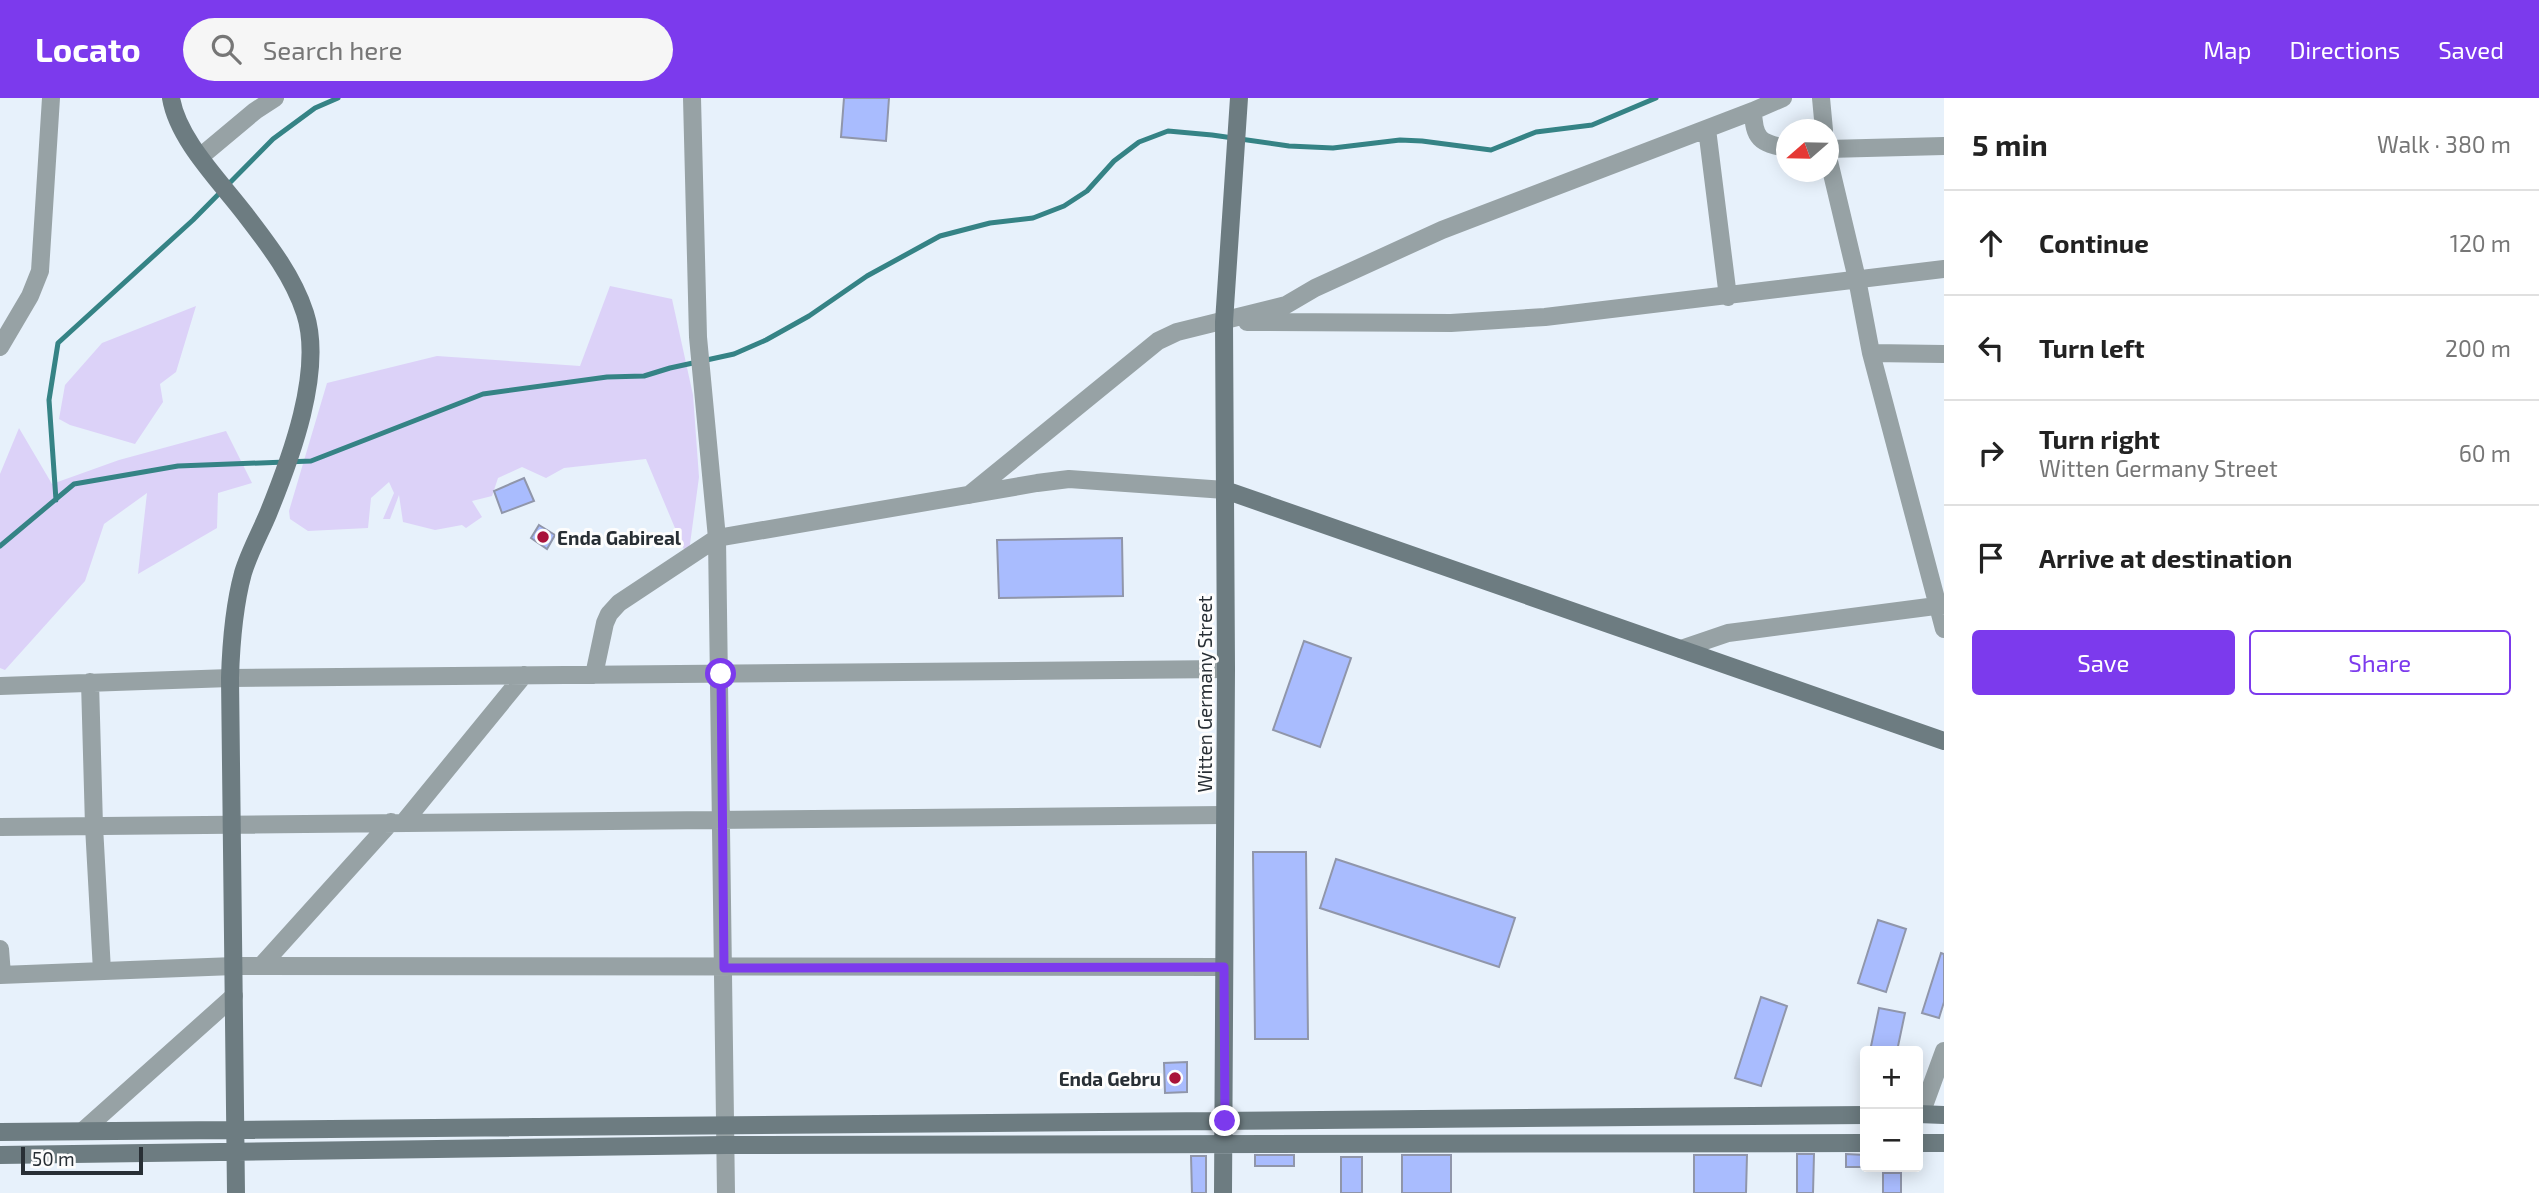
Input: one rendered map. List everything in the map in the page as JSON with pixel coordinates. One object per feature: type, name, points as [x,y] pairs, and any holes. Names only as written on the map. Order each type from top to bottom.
[{"type":"street","points":[[0,347],[30,296],[40,271],[51,98]]},
{"type":"street","points":[[171,98],[178,121],[200,157],[278,258],[305,313],[312,346],[309,382],[292,447],[243,573],[232,639],[229,678],[236,1193]]},
{"type":"street","points":[[200,157],[255,111],[275,98]]},
{"type":"street","points":[[692,98],[698,337],[717,538],[721,674],[726,1193]]},
{"type":"street","name":"Witten Germany Street","points":[[1223,1193],[1226,668],[1224,322],[1239,98]]},
{"type":"street","points":[[969,495],[1158,341],[1177,332],[1286,305],[1315,288],[1442,230],[1783,98]]},
{"type":"street","points":[[1821,98],[1823,119]]},
{"type":"street","points":[[1753,111],[1754,129],[1760,140],[1776,145]]},
{"type":"street","points":[[1707,129],[1728,297]]},
{"type":"street","points":[[1839,149],[1944,146]]},
{"type":"street","points":[[1835,182],[1871,353],[1941,605],[1944,629]]},
{"type":"street","points":[[1224,322],[1451,323],[1545,317],[1944,270]]},
{"type":"street","points":[[1871,353],[1944,354]]},
{"type":"street","points":[[594,675],[608,614],[619,603],[717,538],[1069,479],[1225,490],[1944,741]]},
{"type":"street","points":[[1681,649],[1728,633],[1941,605]]},
{"type":"street","points":[[0,686],[229,678],[1226,668]]},
{"type":"street","points":[[261,966],[398,822],[524,675]]},
{"type":"street","points":[[90,682],[102,971]]},
{"type":"street","points":[[0,827],[1224,815]]},
{"type":"street","points":[[0,949],[1,975],[234,966],[1224,967]]},
{"type":"street","points":[[85,1130],[234,996]]},
{"type":"street","points":[[1921,1109],[1944,1051]]},
{"type":"street","points":[[1923,1114],[1944,1115]]},
{"type":"street","points":[[0,1132],[1860,1115]]},
{"type":"street","points":[[1599,1144],[1601,1118]]},
{"type":"street","points":[[485,1128],[485,1149]]},
{"type":"street","points":[[0,1155],[726,1145],[1860,1143]]},
{"type":"street","points":[[1923,1143],[1944,1143]]},
{"type":"shaded area","points":[[610,286],[672,299],[693,395],[699,477],[688,559],[646,459],[564,468],[546,478],[522,467],[498,478],[492,496],[472,501],[482,517],[466,528],[462,525],[435,530],[403,522],[399,495],[390,519],[383,519],[394,493],[389,482],[371,498],[368,528],[308,531],[290,519],[289,511],[327,383],[437,356],[580,366]]},
{"type":"shaded area","points":[[196,306],[176,372],[160,384],[163,402],[135,444],[70,425],[59,419],[65,385],[102,343]]},
{"type":"shaded area","points":[[19,428],[52,484],[119,460],[226,431],[252,483],[218,493],[217,528],[138,574],[147,493],[104,524],[85,581],[5,670],[0,668],[0,474]]},
{"type":"building","points":[[844,98],[889,98],[886,141],[841,137]]},
{"type":"building","points":[[524,478],[534,501],[502,513],[494,491]]},
{"type":"building","name":"Enda Gabireal","points":[[539,525],[555,535],[547,549],[531,538]]},
{"type":"building","points":[[1122,538],[1123,596],[999,598],[997,540]]},
{"type":"building","points":[[1304,641],[1351,658],[1320,747],[1273,730]]},
{"type":"building","points":[[1253,852],[1306,852],[1308,1039],[1255,1039]]},
{"type":"building","points":[[1336,859],[1515,918],[1499,967],[1320,908]]},
{"type":"building","points":[[1878,920],[1906,929],[1886,992],[1858,983]]},
{"type":"building","points":[[1941,953],[1944,954],[1944,1002],[1939,1018],[1922,1013]]},
{"type":"building","points":[[1761,997],[1787,1006],[1761,1086],[1735,1078]]},
{"type":"building","points":[[1879,1008],[1905,1013],[1898,1046],[1871,1046]]},
{"type":"building","name":"Enda Gebru","points":[[1187,1062],[1187,1092],[1165,1093],[1164,1063]]},
{"type":"building","points":[[1797,1154],[1814,1154],[1813,1193],[1797,1193]]},
{"type":"building","points":[[1846,1154],[1860,1155],[1860,1167],[1846,1167]]},
{"type":"building","points":[[1255,1155],[1294,1155],[1294,1166],[1255,1166]]},
{"type":"building","points":[[1402,1155],[1451,1155],[1451,1193],[1402,1193]]},
{"type":"building","points":[[1694,1155],[1747,1155],[1746,1193],[1694,1193]]},
{"type":"building","points":[[1191,1156],[1206,1156],[1206,1193],[1192,1193]]},
{"type":"building","points":[[1341,1157],[1362,1157],[1362,1193],[1341,1193]]},
{"type":"building","points":[[1883,1173],[1901,1173],[1901,1193],[1883,1193]]},
{"type":"waterway","points":[[56,500],[49,400],[58,343],[193,220],[273,139],[315,108],[338,98]]},
{"type":"waterway","points":[[0,546],[74,484],[178,466],[311,461],[483,394],[607,377],[644,376],[734,354],[809,316],[867,276],[940,236],[990,223],[1033,218],[1064,206],[1087,191],[1114,161],[1139,142],[1168,131],[1289,146],[1333,148],[1400,140],[1491,150],[1536,132],[1592,125],[1656,98]]},
{"type":"place","name":"Enda Gabireal","points":[[543,537]]},
{"type":"place","name":"Enda Gebru","points":[[1175,1078]]},
{"type":"route","points":[[721,674],[724,968],[1224,967],[1225,1121]]}]
